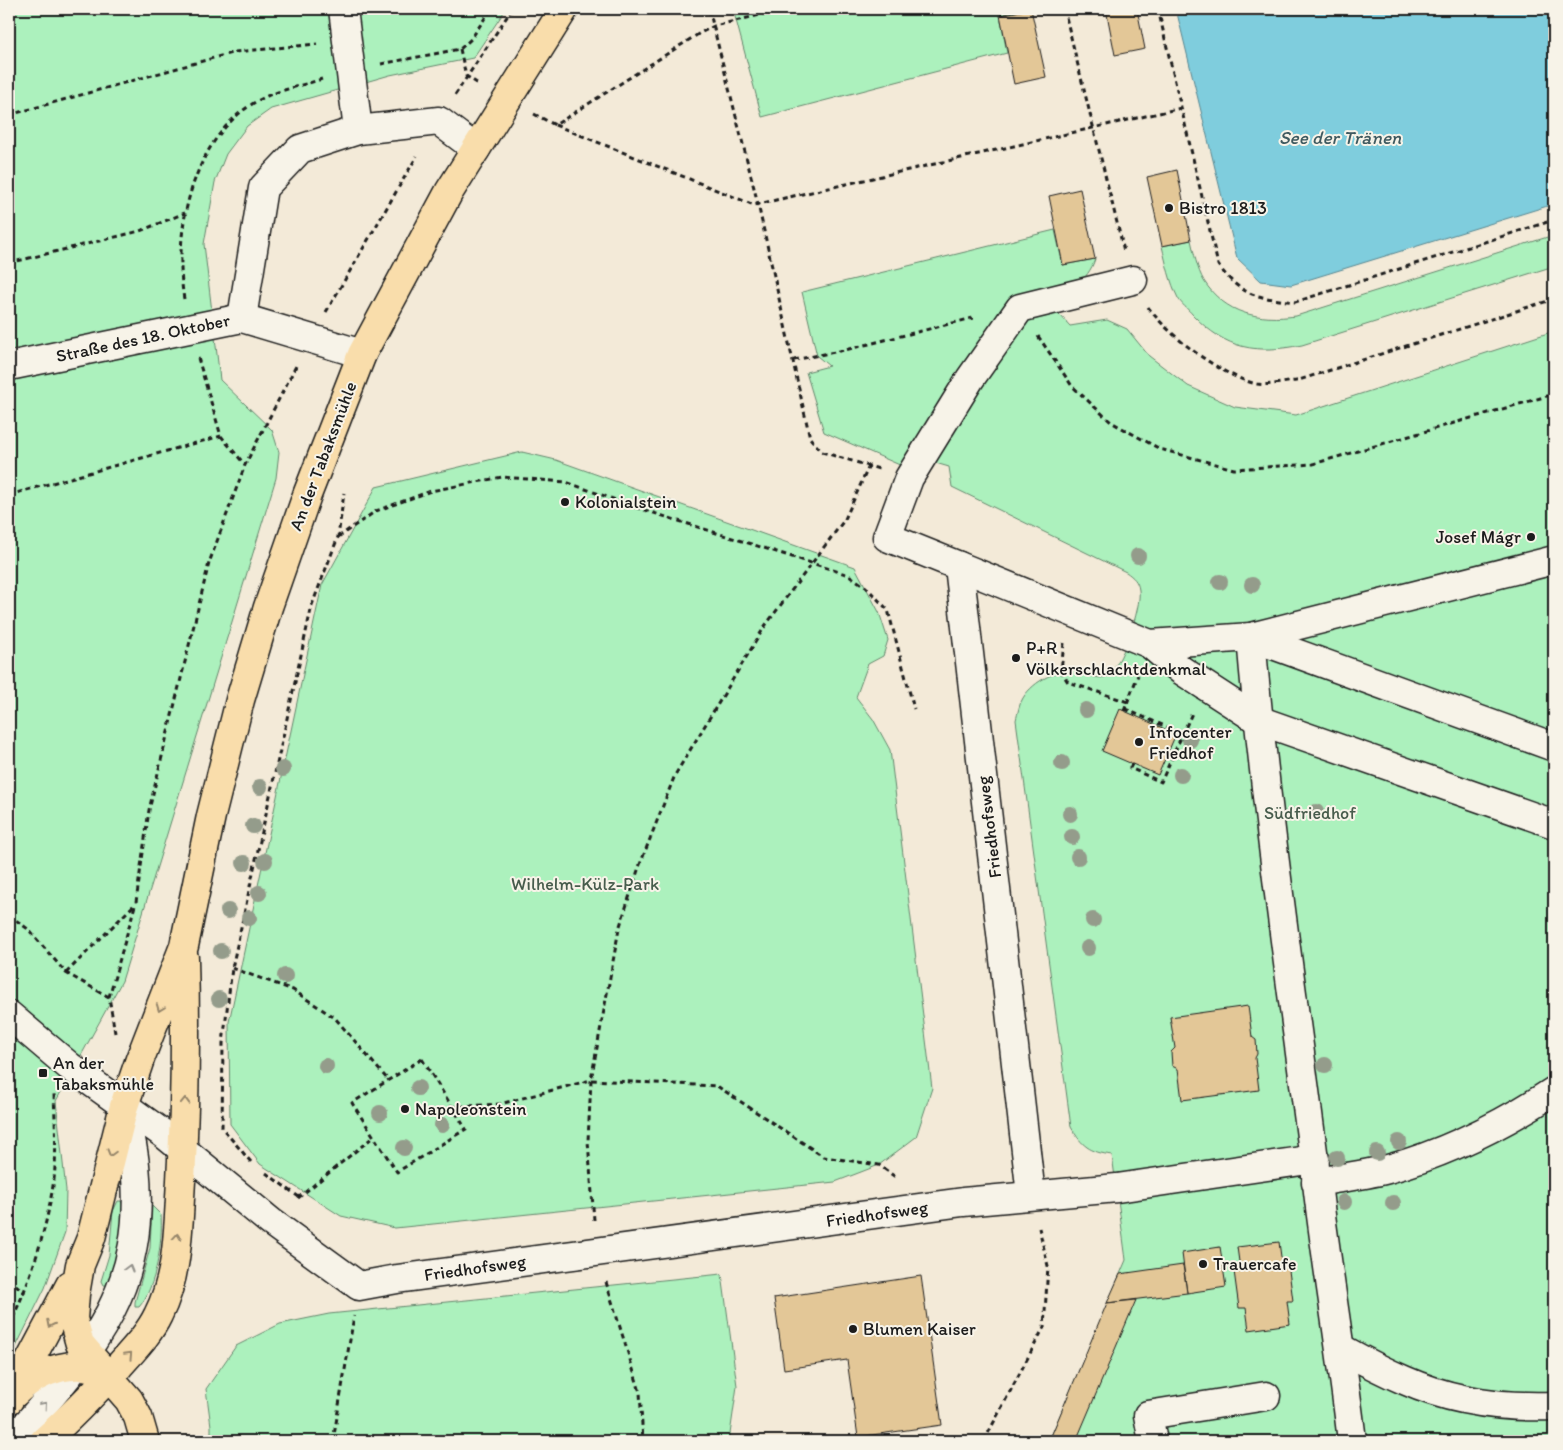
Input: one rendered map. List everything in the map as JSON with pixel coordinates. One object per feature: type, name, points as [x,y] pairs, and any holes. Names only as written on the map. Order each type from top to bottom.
[{"type":"main road","name":"An der Tabaksmühle","points":[[145,1441],[133,1407],[108,1377],[82,1360],[73,1318],[80,1265],[91,1238],[124,1106],[184,946],[213,807],[240,700],[268,607],[307,495],[362,354],[449,192],[564,9]]},
{"type":"main road","name":"An der Tabaksmühle","points":[[44,1441],[108,1377],[148,1332],[162,1307],[170,1284],[177,1235],[182,1150],[186,1027],[184,946]]},
{"type":"main road","points":[[9,1400],[80,1265]]},
{"type":"main road","points":[[9,1400],[21,1387],[42,1374],[82,1360]]},
{"type":"street","points":[[343,9],[358,130]]},
{"type":"street","points":[[242,318],[263,188],[300,149],[358,130],[438,122],[476,149]]},
{"type":"street","points":[[1133,280],[1020,308],[970,379],[909,478],[887,536],[1150,644],[1181,670],[1258,720],[1554,824]]},
{"type":"street","name":"Straße des 18. Oktober","points":[[9,366],[242,318],[362,354]]},
{"type":"street","points":[[1150,644],[1251,637],[1554,560]]},
{"type":"street","name":"Friedhofsweg","points":[[959,566],[1031,1195]]},
{"type":"street","points":[[1251,637],[1258,720],[1316,1170],[1342,1349],[1352,1441]]},
{"type":"street","points":[[1251,637],[1554,747]]},
{"type":"street","points":[[9,1016],[69,1066],[182,1150],[270,1222],[359,1286]]},
{"type":"street","name":"Friedhofsweg","points":[[359,1286],[407,1277],[1031,1195],[1316,1170],[1387,1169],[1456,1146],[1510,1120],[1554,1091]]},
{"type":"street","points":[[12,1441],[82,1360],[119,1295],[134,1242],[137,1206],[135,1165],[124,1106]]},
{"type":"street","points":[[1342,1349],[1405,1381],[1460,1399],[1523,1408],[1554,1406]]},
{"type":"street","points":[[1153,1441],[1148,1415],[1266,1396]]},
{"type":"path","points":[[116,1042],[109,997],[136,902],[149,810],[209,563],[245,465],[311,338],[388,203],[466,76],[512,9]]},
{"type":"path","points":[[709,9],[758,204],[810,438],[822,452],[909,478]]},
{"type":"path","points":[[555,125],[714,26],[785,9]]},
{"type":"path","points":[[1064,9],[1133,280],[1149,309],[1178,340],[1224,370],[1258,384],[1296,381],[1554,299]]},
{"type":"path","points":[[1158,9],[1218,265],[1230,282],[1256,297],[1295,302],[1554,220]]},
{"type":"path","points":[[9,115],[235,52],[348,40]]},
{"type":"path","points":[[460,49],[466,76],[506,100],[555,125],[754,205],[1181,108]]},
{"type":"path","points":[[9,263],[140,231],[185,213]]},
{"type":"path","points":[[794,360],[846,350],[1020,308],[1072,386],[1111,422],[1160,449],[1234,469],[1313,464],[1554,394]]},
{"type":"path","points":[[9,495],[222,436]]},
{"type":"path","points":[[643,1441],[640,1392],[597,1252],[588,1141],[591,1080],[619,929],[639,867],[675,775],[765,626],[845,519],[869,466]]},
{"type":"path","points":[[338,537],[376,510],[431,491],[502,477],[566,482],[638,508],[849,575],[866,587],[888,610],[914,708]]},
{"type":"path","points":[[253,1164],[222,1128],[223,1043],[232,968],[312,605],[338,537],[344,489]]},
{"type":"path","points":[[1069,610],[1061,671],[1068,682],[1128,702]]},
{"type":"path","points":[[1132,764],[1130,768],[1161,782],[1205,684]]},
{"type":"path","points":[[1124,709],[1183,734]]},
{"type":"path","points":[[66,973],[136,902]]},
{"type":"path","points":[[9,915],[28,929],[66,973],[109,997]]},
{"type":"path","points":[[232,968],[293,990],[335,1018],[388,1080]]},
{"type":"path","points":[[422,1059],[466,1129],[397,1172],[352,1103],[388,1080],[422,1059]]},
{"type":"path","points":[[451,1107],[500,1104],[591,1080],[717,1086],[824,1157],[879,1165],[907,1187],[925,1208]]},
{"type":"path","points":[[9,1326],[25,1292],[42,1234],[54,1178],[54,1094]]},
{"type":"path","points":[[270,1222],[373,1136]]},
{"type":"path","points":[[260,1170],[299,1197]]},
{"type":"path","points":[[984,1441],[1044,1327],[1048,1266],[1031,1195]]},
{"type":"path","points":[[9,1280],[25,1292]]},
{"type":"path","points":[[333,1441],[359,1286]]},
{"type":"green space","points":[[9,9],[506,9],[473,58],[390,75],[271,109],[247,126],[226,154],[215,182],[204,244],[220,380],[272,430],[279,452],[276,478],[122,981],[56,1101],[66,1190],[65,1232],[45,1288],[9,1361]]},
{"type":"green space","points":[[733,9],[1029,9],[1000,15],[1007,53],[762,117]]},
{"type":"green space","name":"Südfriedhof","points":[[1055,230],[1063,265],[1095,259],[1092,267],[1083,279],[1071,290],[1050,304],[1070,326],[1107,320],[1127,329],[1149,356],[1188,386],[1235,407],[1296,415],[1554,331],[1554,1441],[1049,1441],[1126,1260],[1112,1155],[1097,1152],[1087,1147],[1071,1127],[1016,720],[1023,698],[1040,681],[1064,671],[1079,671],[1102,678],[1111,672],[1124,651],[1134,623],[1139,598],[1138,584],[1126,572],[952,487],[949,467],[912,456],[902,466],[824,432],[806,372],[829,366],[817,356],[802,292]]},
{"type":"green space","points":[[1554,235],[1554,266],[1302,345],[1270,349],[1256,349],[1230,342],[1218,336],[1193,315],[1175,292],[1162,246],[1191,240],[1196,261],[1204,281],[1222,301],[1244,313],[1256,316],[1282,317],[1296,316]]},
{"type":"green space","name":"Wilhelm-Külz-Park","points":[[522,452],[556,460],[855,567],[879,612],[888,640],[883,656],[868,664],[856,697],[873,719],[890,750],[932,1088],[916,1137],[879,1165],[835,1182],[395,1228],[341,1216],[260,1164],[230,1124],[229,1022],[322,585],[376,487]]},
{"type":"green space","points":[[118,1201],[121,1201],[123,1209],[122,1230],[108,1285],[103,1285],[101,1281],[109,1255],[113,1211]]},
{"type":"green space","points":[[152,1206],[161,1215],[161,1237],[157,1263],[145,1299],[139,1307],[135,1307],[150,1248]]},
{"type":"green space","points":[[722,1274],[737,1386],[729,1441],[211,1441],[206,1389],[236,1346],[280,1324],[329,1314]]},
{"type":"water","name":"See der Tränen","points":[[1176,9],[1554,9],[1554,204],[1291,285],[1261,281],[1237,258]]},
{"type":"building","points":[[1031,9],[1046,77],[1014,84],[1000,15]]},
{"type":"building","points":[[1106,9],[1137,9],[1145,49],[1115,55]]},
{"type":"building","name":"Bistro 1813","points":[[1177,170],[1191,240],[1162,246],[1147,177]]},
{"type":"building","points":[[1080,189],[1095,259],[1063,265],[1049,196]]},
{"type":"building","name":"Infocenter Friedhof","points":[[1120,709],[1176,734],[1158,775],[1102,751]]},
{"type":"building","points":[[1248,1006],[1252,1037],[1256,1040],[1257,1054],[1255,1058],[1259,1090],[1182,1100],[1178,1069],[1172,1066],[1171,1052],[1175,1048],[1170,1017]]},
{"type":"building","points":[[1279,1242],[1282,1264],[1288,1263],[1293,1301],[1287,1301],[1290,1324],[1249,1330],[1246,1308],[1239,1308],[1234,1271],[1240,1269],[1237,1247]]},
{"type":"building","points":[[1220,1247],[1226,1287],[1187,1293],[1182,1253]]},
{"type":"building","points":[[1183,1265],[1187,1293],[1107,1303],[1120,1274]]},
{"type":"building","name":"Blumen Kaiser","points":[[921,1276],[942,1425],[858,1437],[847,1360],[784,1369],[774,1298]]},
{"type":"building","points":[[1136,1300],[1076,1441],[1049,1441],[1107,1303]]},
{"type":"place","name":"Bistro 1813","points":[[1169,208]]},
{"type":"place","name":"Kolonialstein","points":[[565,502]]},
{"type":"place","name":"Josef Mágr","points":[[1531,537]]},
{"type":"place","name":"P+R Völkerschlachtdenkmal","points":[[1016,658]]},
{"type":"place","name":"Infocenter Friedhof","points":[[1139,742]]},
{"type":"place","name":"An der Tabaksmühle","points":[[43,1073]]},
{"type":"place","name":"Napoleonstein","points":[[405,1109]]},
{"type":"place","name":"Trauercafe","points":[[1203,1264]]},
{"type":"place","name":"Blumen Kaiser","points":[[853,1329]]}]
